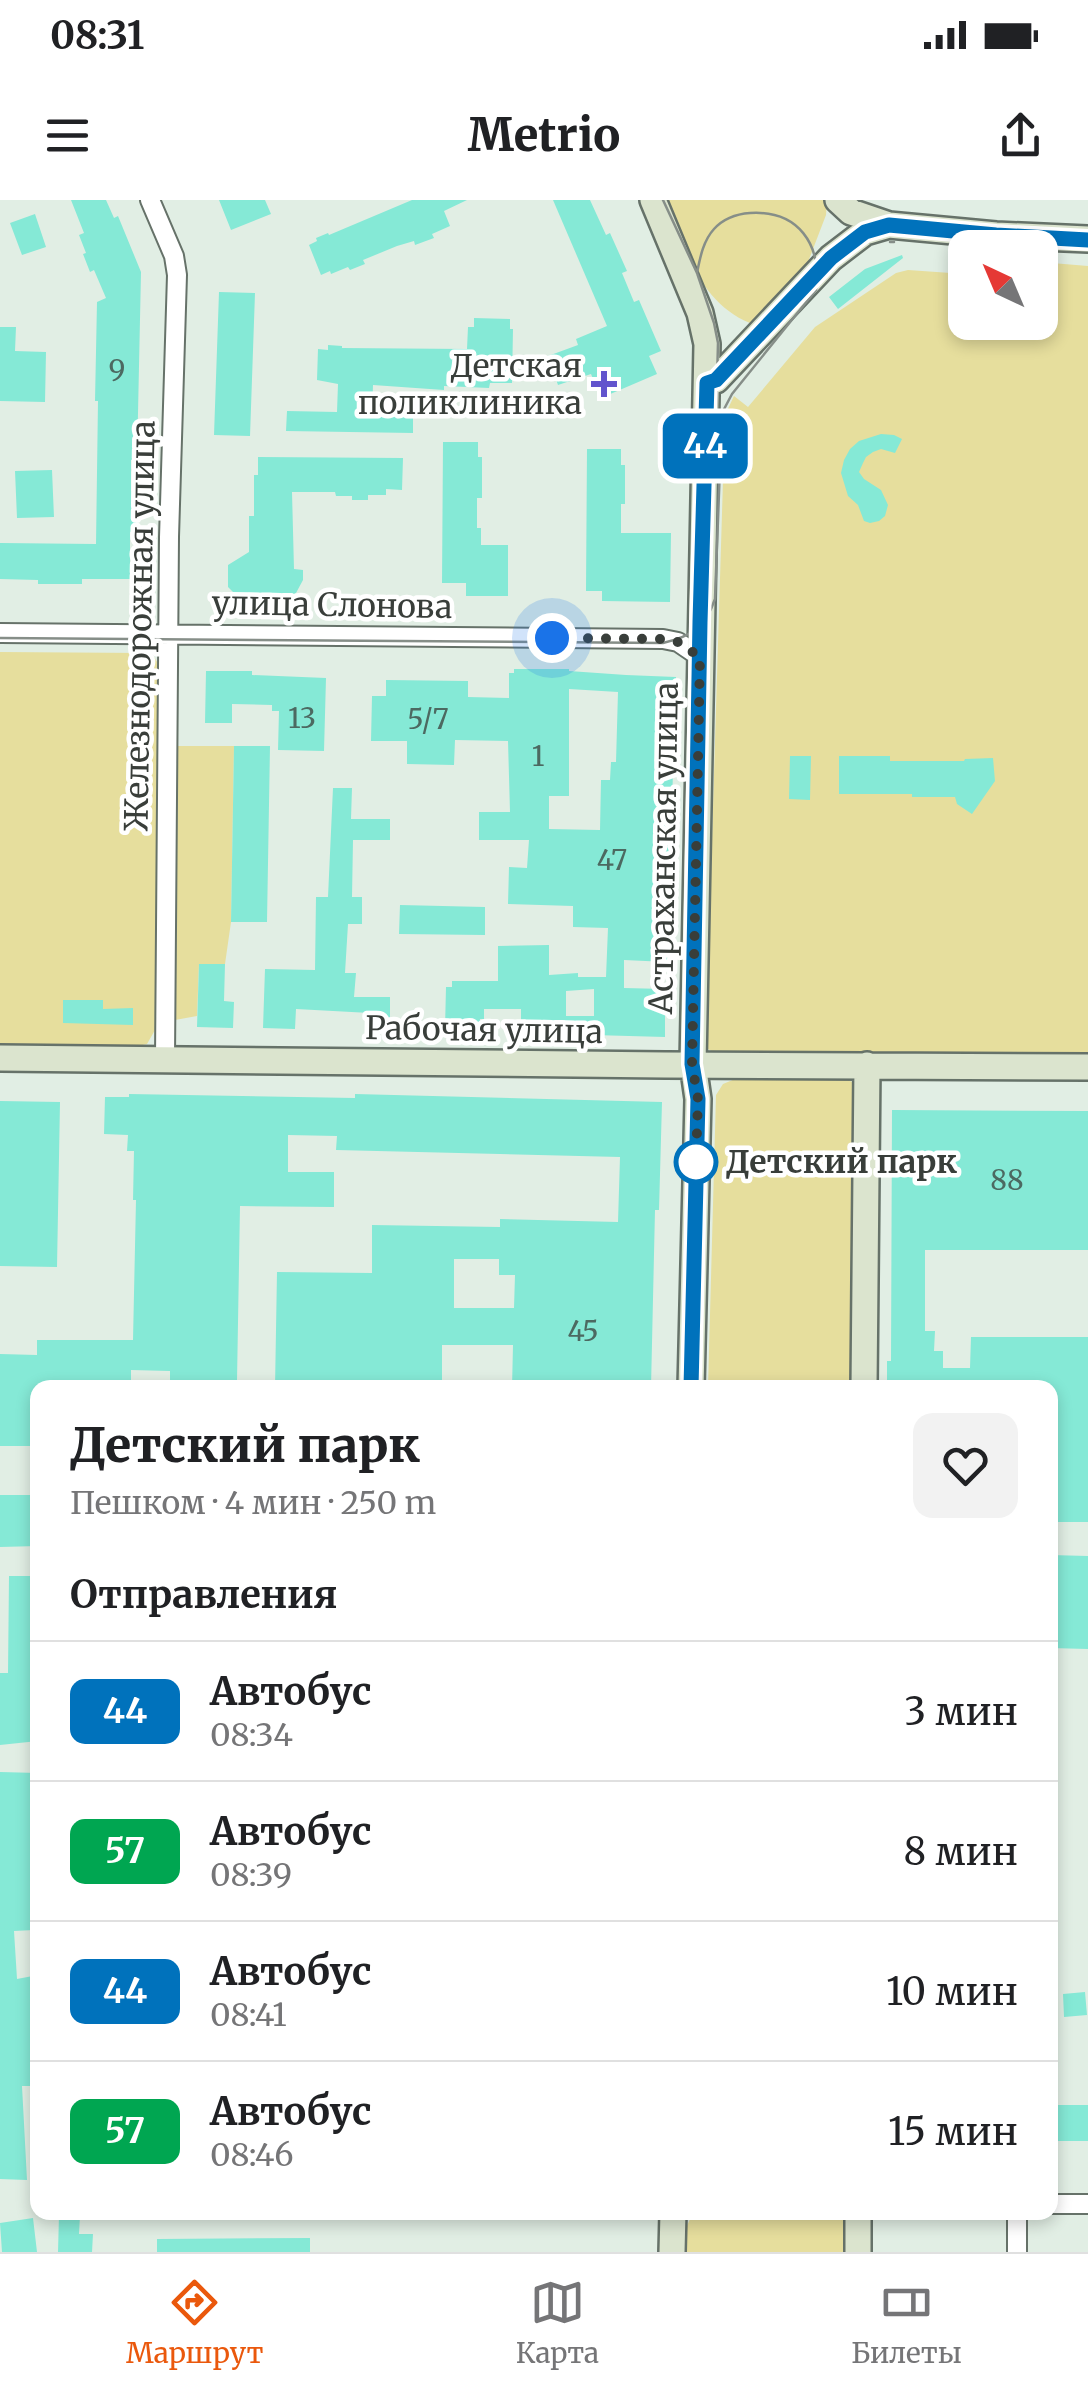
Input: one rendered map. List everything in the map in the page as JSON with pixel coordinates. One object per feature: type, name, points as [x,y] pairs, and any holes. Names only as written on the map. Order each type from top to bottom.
[{"type":"main road","name":"Астраханская улица","points":[[653,200],[700,313],[707,344],[692,1064],[698,1099],[691,1380]]},
{"type":"main road","points":[[838,200],[852,212],[889,225],[1088,240]]},
{"type":"main road","points":[[707,383],[716,380],[831,258],[865,232],[889,225]]},
{"type":"main road","name":"Рабочая улица","points":[[0,1058],[1088,1067]]},
{"type":"main road","points":[[864,1380],[867,1065]]},
{"type":"main road","points":[[672,2252],[673,2220]]},
{"type":"main road","points":[[858,2220],[858,2252]]},
{"type":"street","name":"Железнодорожная улица","points":[[150,200],[174,256],[177,276],[168,633],[165,1058]]},
{"type":"street","name":"улица Слонова","points":[[663,639],[700,622]]},
{"type":"street","name":"улица Слонова","points":[[0,633],[663,639],[678,642],[700,657]]},
{"type":"street","points":[[1058,2204],[1088,2204]]},
{"type":"street","points":[[1016,2220],[1017,2252]]},
{"type":"shaded area","points":[[663,200],[827,200],[826,215],[808,262],[760,317],[750,323],[718,302],[706,287],[686,254]]},
{"type":"shaded area","name":"Детский парк","points":[[1058,264],[1088,266],[1088,1053],[715,1053],[708,1049],[706,1037],[725,415],[734,396],[748,407],[815,327],[896,273],[948,273],[948,340],[1058,340]]},
{"type":"shaded area","points":[[0,652],[144,653],[154,657],[159,665],[155,1030],[147,1044],[0,1045]]},
{"type":"shaded area","points":[[178,746],[234,746],[231,922],[225,964],[199,964],[197,1016],[175,1020]]},
{"type":"shaded area","points":[[845,1078],[852,1082],[856,1092],[853,1380],[708,1380],[716,1095],[723,1084],[735,1079]]},
{"type":"shaded area","points":[[690,2220],[845,2220],[850,2252],[684,2252],[684,2233]]},
{"type":"building","points":[[71,200],[106,200],[114,218],[118,216],[141,272],[137,460],[131,460],[136,532],[130,532],[130,579],[38,584],[38,580],[0,579],[0,543],[96,544],[97,302],[106,298],[83,254],[86,253],[79,235],[84,233]]},
{"type":"building","points":[[219,200],[265,200],[271,214],[231,230]]},
{"type":"building","points":[[412,200],[467,200],[444,211],[450,226],[432,234],[434,238],[397,246],[350,270],[348,267],[321,275],[309,245],[316,238]]},
{"type":"building","points":[[553,200],[590,200],[606,235],[610,233],[627,271],[622,273],[634,302],[639,300],[661,351],[649,356],[657,374],[601,398],[591,374],[558,385],[548,356],[578,345],[576,339],[607,326]]},
{"type":"building","points":[[35,214],[46,247],[22,255],[10,223]]},
{"type":"building","points":[[902,255],[838,309],[829,297],[865,269]]},
{"type":"building","points":[[219,292],[255,293],[250,436],[214,435]]},
{"type":"building","points":[[474,318],[510,319],[512,383],[490,383],[489,388],[444,386],[444,390],[373,385],[372,412],[413,413],[413,433],[286,431],[287,411],[337,412],[338,384],[317,380],[318,349],[328,350],[328,345],[467,349],[468,327],[474,327]]},
{"type":"building","points":[[0,327],[16,327],[15,351],[46,352],[45,402],[0,401]]},
{"type":"building","points":[[881,434],[902,439],[895,453],[881,449],[866,457],[859,472],[881,490],[888,505],[885,516],[870,523],[864,521],[858,505],[848,496],[841,473],[850,449],[859,441]]},
{"type":"building","points":[[443,442],[478,442],[482,498],[477,498],[477,528],[481,528],[481,545],[508,545],[508,596],[466,596],[466,583],[442,583]]},
{"type":"building","points":[[587,449],[621,449],[625,504],[621,504],[621,533],[671,533],[670,602],[602,601],[602,591],[586,591]]},
{"type":"building","points":[[258,457],[403,458],[402,490],[386,489],[386,495],[368,495],[368,500],[352,500],[352,496],[336,496],[335,492],[292,492],[294,569],[303,570],[303,580],[296,593],[281,599],[243,598],[228,587],[228,565],[249,552],[249,516],[254,516]]},
{"type":"building","points":[[52,470],[54,517],[17,518],[15,471]]},
{"type":"building","points":[[514,669],[569,669],[676,677],[667,962],[624,960],[624,988],[665,989],[665,1037],[521,1033],[521,1009],[484,1009],[479,1030],[445,1029],[446,987],[452,987],[452,981],[498,981],[498,946],[549,945],[549,975],[578,973],[578,977],[606,977],[608,928],[573,927],[573,906],[508,904],[509,867],[527,868],[529,840],[479,840],[479,812],[510,812],[508,741],[455,740],[454,765],[407,764],[407,741],[371,741],[372,696],[386,696],[386,680],[468,681],[468,697],[509,698],[509,673],[514,673]],"holes":[[[569,689],[618,692],[616,762],[611,762],[610,780],[601,780],[600,830],[549,829],[549,796],[569,796]],[[594,989],[594,1016],[566,1016],[566,991]]]},
{"type":"building","points":[[206,671],[326,678],[324,751],[278,750],[279,711],[272,711],[272,705],[232,704],[232,723],[205,723]]},
{"type":"building","points":[[234,746],[270,746],[267,922],[231,922]]},
{"type":"building","points":[[790,756],[811,756],[810,800],[789,799]]},
{"type":"building","points":[[839,756],[890,756],[890,761],[993,758],[995,781],[972,814],[957,804],[955,797],[839,794]]},
{"type":"building","points":[[333,788],[352,788],[351,819],[390,819],[390,840],[353,840],[352,897],[362,897],[362,924],[348,924],[345,973],[356,973],[354,997],[390,997],[390,1031],[370,1031],[370,1013],[296,1009],[295,1029],[263,1028],[265,969],[315,970],[316,897],[328,897]]},
{"type":"building","points":[[400,905],[485,907],[485,935],[399,934]]},
{"type":"building","points":[[199,964],[225,964],[224,1001],[234,1002],[233,1028],[197,1027]]},
{"type":"building","points":[[63,1000],[103,1000],[103,1009],[133,1008],[133,1025],[63,1023]]},
{"type":"building","points":[[129,1094],[355,1098],[355,1094],[662,1102],[651,1380],[512,1380],[513,1345],[442,1345],[442,1380],[275,1380],[277,1272],[372,1273],[372,1225],[500,1227],[500,1219],[618,1222],[620,1157],[336,1150],[337,1136],[288,1135],[288,1172],[334,1172],[334,1207],[240,1206],[237,1380],[170,1380],[170,1371],[131,1370],[131,1380],[30,1380],[30,1446],[0,1446],[0,1354],[37,1355],[37,1340],[133,1340],[134,1151],[127,1151],[128,1135],[104,1134],[105,1097]],"holes":[[[454,1259],[499,1259],[499,1275],[515,1275],[514,1308],[454,1308]]]},
{"type":"building","points":[[0,1101],[60,1102],[57,1267],[0,1266]]},
{"type":"building","points":[[892,1110],[1088,1111],[1088,1250],[925,1250],[925,1331],[935,1331],[934,1351],[943,1351],[943,1368],[970,1368],[971,1337],[1088,1337],[1088,1522],[1058,1522],[1058,1380],[887,1380],[887,1361],[891,1361]]},
{"type":"building","points":[[0,1495],[30,1495],[30,1546],[0,1547]]},
{"type":"building","points":[[1058,1555],[1088,1556],[1088,1649],[1058,1648]]},
{"type":"building","points":[[9,1576],[30,1576],[30,1742],[0,1745],[0,1673],[8,1673]]},
{"type":"building","points":[[0,1772],[30,1773],[30,1930],[14,1931],[17,1979],[30,1977],[30,2086],[22,2086],[27,2180],[0,2179]]},
{"type":"building","points":[[1085,1992],[1087,2015],[1064,2017],[1063,1994]]},
{"type":"building","points":[[1058,2105],[1088,2105],[1088,2141],[1058,2141]]},
{"type":"building","points":[[33,2220],[37,2252],[2,2252],[0,2223]]},
{"type":"building","points":[[59,2220],[80,2220],[79,2234],[93,2234],[92,2252],[58,2252]]},
{"type":"building","points":[[310,2238],[310,2252],[157,2252],[157,2239]]},
{"type":"tram line","points":[[663,200],[697,273],[714,323],[718,343],[716,419]]},
{"type":"tram line","points":[[0,638],[663,643],[690,634],[702,624],[715,599],[722,413],[732,394],[816,290],[817,273],[810,245],[794,224],[781,217],[750,213],[730,217],[714,229],[697,273]]},
{"type":"bus line","name":"44","points":[[691,1380],[698,1099],[692,1064],[707,383],[716,380],[831,258],[865,232],[889,225],[1088,240]]},
{"type":"place","name":"Детская поликлиника","points":[[604,384]]},
{"type":"place","name":"Детский парк","points":[[696,1162]]},
{"type":"route","points":[[552,638],[663,639],[678,642],[700,657],[692,1064],[698,1099],[696,1162]]}]
